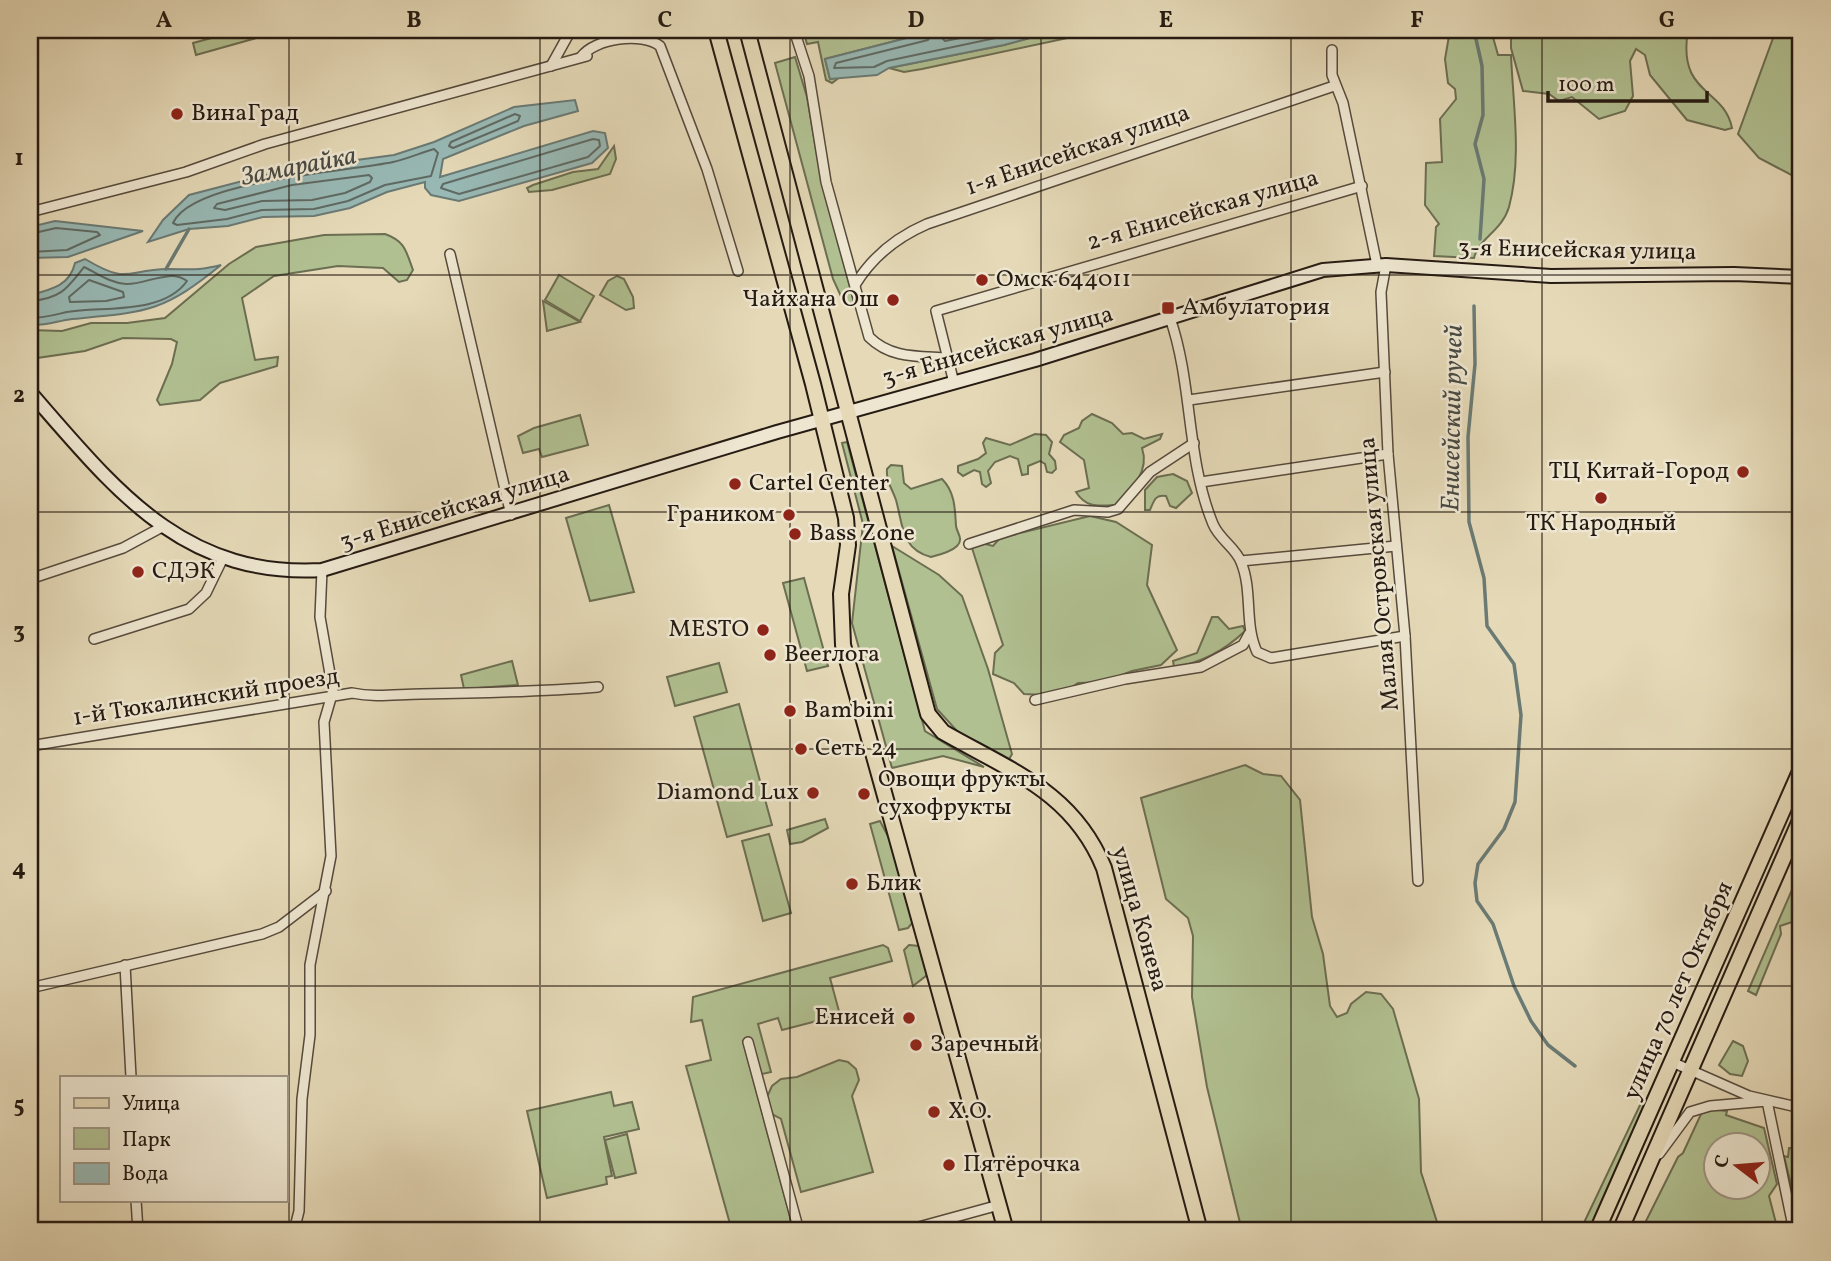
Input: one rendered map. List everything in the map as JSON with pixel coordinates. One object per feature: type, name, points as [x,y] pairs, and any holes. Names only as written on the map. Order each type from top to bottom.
[{"type":"main road","points":[[716,30],[822,419],[846,518],[848,545],[840,607],[843,645],[1006,1231]]},
{"type":"main road","name":"улица Конева","points":[[747,30],[929,714],[943,732],[1066,807],[1094,843],[1104,868],[1200,1231]]},
{"type":"main road","name":"улица 70 лет Октября","points":[[1597,1231],[1801,769]]},
{"type":"main road","name":"улица 70 лет Октября","points":[[1620,1231],[1650,1169],[1801,818]]},
{"type":"street","points":[[551,65],[571,30]]},
{"type":"street","points":[[794,30],[809,76],[826,182],[865,326],[878,346],[900,355],[947,358],[954,383]]},
{"type":"street","points":[[30,212],[187,172],[265,144],[584,56],[595,47],[643,38],[660,47],[707,169],[738,271]]},
{"type":"street","name":"Малая Островская улица","points":[[1332,51],[1334,86],[1343,103],[1382,265],[1388,454],[1405,636],[1418,881]]},
{"type":"street","name":"1-я Енисейская улица","points":[[855,285],[864,271],[888,247],[906,233],[927,224],[1334,86]]},
{"type":"street","name":"2-я Енисейская улица","points":[[947,358],[936,311],[1362,186]]},
{"type":"street","points":[[450,254],[511,515]]},
{"type":"street","name":"3-я Енисейская улица","points":[[30,391],[91,461],[162,527],[223,558],[279,572],[322,570],[1323,271],[1382,265],[1551,276],[1734,274],[1801,277]]},
{"type":"street","points":[[1170,318],[1189,400],[1201,482],[1219,536],[1241,561],[1248,594],[1249,634],[1257,652],[1271,658],[1405,636]]},
{"type":"street","points":[[1189,400],[1385,372]]},
{"type":"street","points":[[969,544],[1074,510],[1108,512],[1118,509],[1150,472],[1194,443]]},
{"type":"street","points":[[1201,482],[1388,454]]},
{"type":"street","points":[[30,579],[123,548],[162,527]]},
{"type":"street","points":[[1241,561],[1396,546]]},
{"type":"street","points":[[94,639],[189,609],[206,593],[223,558]]},
{"type":"street","points":[[294,1231],[299,1211],[302,1099],[310,1035],[310,965],[331,856],[324,722],[332,697],[332,684],[320,617],[322,570]]},
{"type":"street","points":[[1035,700],[1125,679],[1201,667],[1243,645],[1249,634]]},
{"type":"street","name":"1-й Тюкалинский проезд","points":[[30,746],[352,693],[373,697],[395,694],[528,693],[598,687]]},
{"type":"street","points":[[30,988],[262,934],[286,923],[326,891]]},
{"type":"street","points":[[125,965],[131,1076]]},
{"type":"street","points":[[748,1042],[799,1231]]},
{"type":"street","points":[[1672,1062],[1767,1101],[1801,1108]]},
{"type":"street","points":[[1650,1169],[1690,1112],[1710,1106],[1767,1101]]},
{"type":"street","points":[[1767,1101],[1794,1231]]},
{"type":"street","points":[[136,1202],[138,1231]]},
{"type":"street","points":[[904,1231],[999,1205]]},
{"type":"green space","points":[[241,30],[285,30],[196,55],[193,43]]},
{"type":"green space","points":[[803,30],[874,30],[864,33],[868,36],[881,30],[938,30],[825,59],[830,79],[840,77],[832,83],[826,80],[818,42],[807,44]]},
{"type":"green space","points":[[1059,30],[1105,30],[922,69],[904,72],[889,68],[1004,45]]},
{"type":"green space","points":[[1450,30],[1491,30],[1498,55],[1511,55],[1516,131],[1513,189],[1506,215],[1480,245],[1474,258],[1434,256],[1436,227],[1439,224],[1425,205],[1426,163],[1442,162],[1440,119],[1456,99],[1455,89],[1448,83],[1445,59]]},
{"type":"green space","points":[[1511,30],[1688,30],[1686,51],[1689,67],[1695,79],[1720,105],[1732,128],[1725,130],[1687,120],[1650,75],[1645,55],[1636,49],[1630,61],[1633,96],[1625,111],[1599,119],[1572,97],[1559,101],[1549,94],[1523,91],[1511,48]]},
{"type":"green space","points":[[1776,30],[1801,30],[1801,180],[1759,158],[1738,134]]},
{"type":"green space","points":[[795,57],[807,97],[819,166],[854,303],[845,305],[833,279],[775,63]]},
{"type":"green space","points":[[614,146],[616,159],[610,174],[552,190],[529,192],[527,188],[533,185],[573,172],[598,169]]},
{"type":"green space","points":[[385,234],[401,243],[406,252],[413,270],[407,280],[399,282],[383,268],[338,266],[274,276],[242,298],[255,360],[278,357],[277,366],[220,383],[200,400],[160,405],[157,400],[172,364],[177,342],[171,339],[123,338],[85,351],[30,359],[30,330],[62,331],[91,323],[127,323],[165,318],[229,264],[256,247],[324,235]]},
{"type":"green space","points":[[559,275],[594,296],[580,321],[545,300]]},
{"type":"green space","points":[[617,276],[624,279],[633,297],[634,308],[626,310],[600,295],[608,281]]},
{"type":"green space","points":[[543,301],[580,322],[547,331]]},
{"type":"green space","points":[[1092,414],[1112,423],[1123,434],[1132,433],[1144,439],[1162,434],[1160,439],[1142,448],[1144,464],[1138,480],[1115,505],[1093,505],[1080,497],[1076,492],[1089,488],[1084,460],[1060,442],[1064,435],[1079,428],[1082,421]]},
{"type":"green space","points":[[580,415],[588,445],[542,457],[539,449],[523,453],[518,436],[534,428]]},
{"type":"green space","points":[[1035,434],[1046,435],[1052,442],[1049,454],[1055,461],[1056,469],[1052,473],[1047,472],[1045,464],[1040,461],[1028,466],[1028,474],[1022,475],[1018,459],[1010,456],[995,462],[988,471],[991,483],[986,487],[982,484],[980,472],[974,470],[963,476],[958,472],[958,466],[986,453],[983,443],[986,438],[1010,445]]},
{"type":"green space","points":[[847,442],[925,731],[984,767],[943,756],[892,768],[852,623],[863,524],[842,443]]},
{"type":"green space","points":[[891,465],[902,466],[904,483],[911,489],[942,479],[950,489],[960,538],[954,548],[931,557],[921,553],[909,542],[887,478],[887,469]]},
{"type":"green space","points":[[1173,474],[1187,481],[1192,493],[1176,508],[1170,506],[1166,496],[1159,496],[1150,510],[1145,510],[1145,490],[1157,477]]},
{"type":"green space","points":[[609,505],[634,592],[590,601],[566,518]]},
{"type":"green space","points":[[1090,516],[1116,522],[1152,545],[1147,585],[1177,650],[1161,665],[1132,671],[1104,682],[1078,683],[1066,691],[1044,695],[1024,694],[1014,683],[993,674],[995,653],[1003,645],[972,548],[977,542],[993,546],[1000,538]]},
{"type":"green space","points":[[892,546],[939,575],[962,596],[988,669],[1012,754],[1008,761],[957,731],[937,709]]},
{"type":"green space","points":[[804,578],[828,666],[807,671],[783,583]]},
{"type":"green space","points":[[1212,617],[1218,617],[1229,629],[1243,626],[1245,631],[1212,655],[1174,667],[1173,661],[1197,653]]},
{"type":"green space","points":[[512,661],[518,685],[464,689],[461,675]]},
{"type":"green space","points":[[719,663],[727,692],[675,706],[667,677]]},
{"type":"green space","points":[[739,704],[772,825],[727,837],[694,717]]},
{"type":"green space","points":[[1245,765],[1263,774],[1281,776],[1300,800],[1312,917],[1323,954],[1330,1006],[1337,1017],[1347,1013],[1351,1004],[1366,992],[1381,994],[1393,1009],[1419,1099],[1421,1172],[1438,1225],[1447,1231],[1242,1231],[1207,1087],[1192,997],[1193,936],[1188,918],[1166,899],[1141,798]]},
{"type":"green space","points":[[825,819],[828,828],[802,842],[790,844],[787,830]]},
{"type":"green space","points":[[880,821],[891,842],[913,922],[908,928],[899,930],[870,824]]},
{"type":"green space","points":[[769,834],[791,913],[763,921],[742,841]]},
{"type":"green space","points":[[1801,869],[1801,919],[1780,926],[1781,934],[1756,995],[1748,991]]},
{"type":"green space","points":[[883,945],[888,948],[892,961],[830,978],[840,1015],[782,1030],[778,1018],[758,1024],[771,1072],[758,1075],[750,1039],[743,1041],[794,1231],[732,1231],[686,1066],[711,1060],[702,1020],[691,1022],[693,997]]},
{"type":"green space","points":[[909,945],[919,946],[927,975],[913,986],[904,950]]},
{"type":"green space","points":[[1733,1041],[1743,1046],[1748,1061],[1742,1076],[1730,1074],[1719,1065]]},
{"type":"green space","points":[[839,1060],[848,1062],[856,1069],[859,1080],[852,1096],[873,1172],[801,1192],[781,1119],[772,1114],[767,1097],[772,1086],[781,1079],[797,1077]]},
{"type":"green space","points":[[611,1092],[614,1106],[632,1102],[639,1129],[604,1137],[612,1176],[606,1177],[607,1184],[547,1198],[527,1111]]},
{"type":"green space","points":[[1651,1095],[1589,1231],[1580,1231],[1640,1105]]},
{"type":"green space","points":[[1708,1109],[1727,1111],[1726,1115],[1764,1128],[1765,1132],[1702,1132],[1702,1202],[1771,1202],[1778,1231],[1641,1231],[1678,1157],[1683,1153],[1702,1112]]},
{"type":"green space","points":[[627,1134],[636,1173],[615,1178],[605,1140]]},
{"type":"green space","points":[[1789,1148],[1801,1149],[1801,1192],[1793,1193],[1784,1156],[1788,1157]]},
{"type":"green space","points":[[1772,1162],[1777,1184],[1772,1192]]},
{"type":"water","points":[[938,30],[1059,30],[1004,45],[889,68],[877,75],[830,79],[825,59]]},
{"type":"water","points":[[575,100],[578,111],[524,126],[443,159],[440,177],[593,131],[605,133],[608,148],[592,163],[459,201],[431,195],[425,188],[425,182],[387,192],[350,208],[314,216],[263,217],[228,226],[189,229],[148,242],[163,220],[189,195],[289,169],[394,155],[434,142],[514,107]]},
{"type":"water","points":[[55,221],[143,231],[68,257],[30,258],[30,227]]},
{"type":"water","points":[[85,259],[119,274],[200,269],[221,265],[183,293],[152,307],[30,325],[30,295],[58,286],[69,277],[75,263]]},
{"type":"waterway","name":"Енисейский ручей","points":[[1474,30],[1482,66],[1483,115],[1475,144],[1484,179],[1480,239]]},
{"type":"waterway","name":"Замарайка","points":[[166,269],[189,229]]},
{"type":"waterway","name":"Енисейский ручей","points":[[1474,306],[1475,364],[1468,437],[1469,522],[1484,578],[1487,626],[1514,664],[1521,715],[1515,802],[1504,829],[1478,864],[1475,883],[1477,901],[1493,924],[1514,986],[1531,1021],[1548,1045],[1575,1066]]},
{"type":"place","name":"ВинаГрад","points":[[177,114]]},
{"type":"place","name":"Омск 644011","points":[[982,280]]},
{"type":"place","name":"Чайхана Ош","points":[[893,300]]},
{"type":"place","name":"Амбулатория","points":[[1168,308]]},
{"type":"place","name":"ТЦ Китай-Город","points":[[1743,472]]},
{"type":"place","name":"Cartel Center","points":[[735,484]]},
{"type":"place","name":"ТК Народный","points":[[1601,498]]},
{"type":"place","name":"Граником","points":[[789,515]]},
{"type":"place","name":"Bass Zone","points":[[795,534]]},
{"type":"place","name":"СДЭК","points":[[138,572]]},
{"type":"place","name":"MESTO","points":[[763,630]]},
{"type":"place","name":"Beerлога","points":[[770,655]]},
{"type":"place","name":"Bambini","points":[[790,711]]},
{"type":"place","name":"Сеть 24","points":[[801,749]]},
{"type":"place","name":"Diamond Lux","points":[[813,793]]},
{"type":"place","name":"Овощи фрукты сухофрукты","points":[[864,794]]},
{"type":"place","name":"Блик","points":[[852,884]]},
{"type":"place","name":"Енисей","points":[[909,1018]]},
{"type":"place","name":"Заречный","points":[[916,1045]]},
{"type":"place","name":"X.O.","points":[[934,1112]]},
{"type":"place","name":"Пятёрочка","points":[[949,1165]]}]
